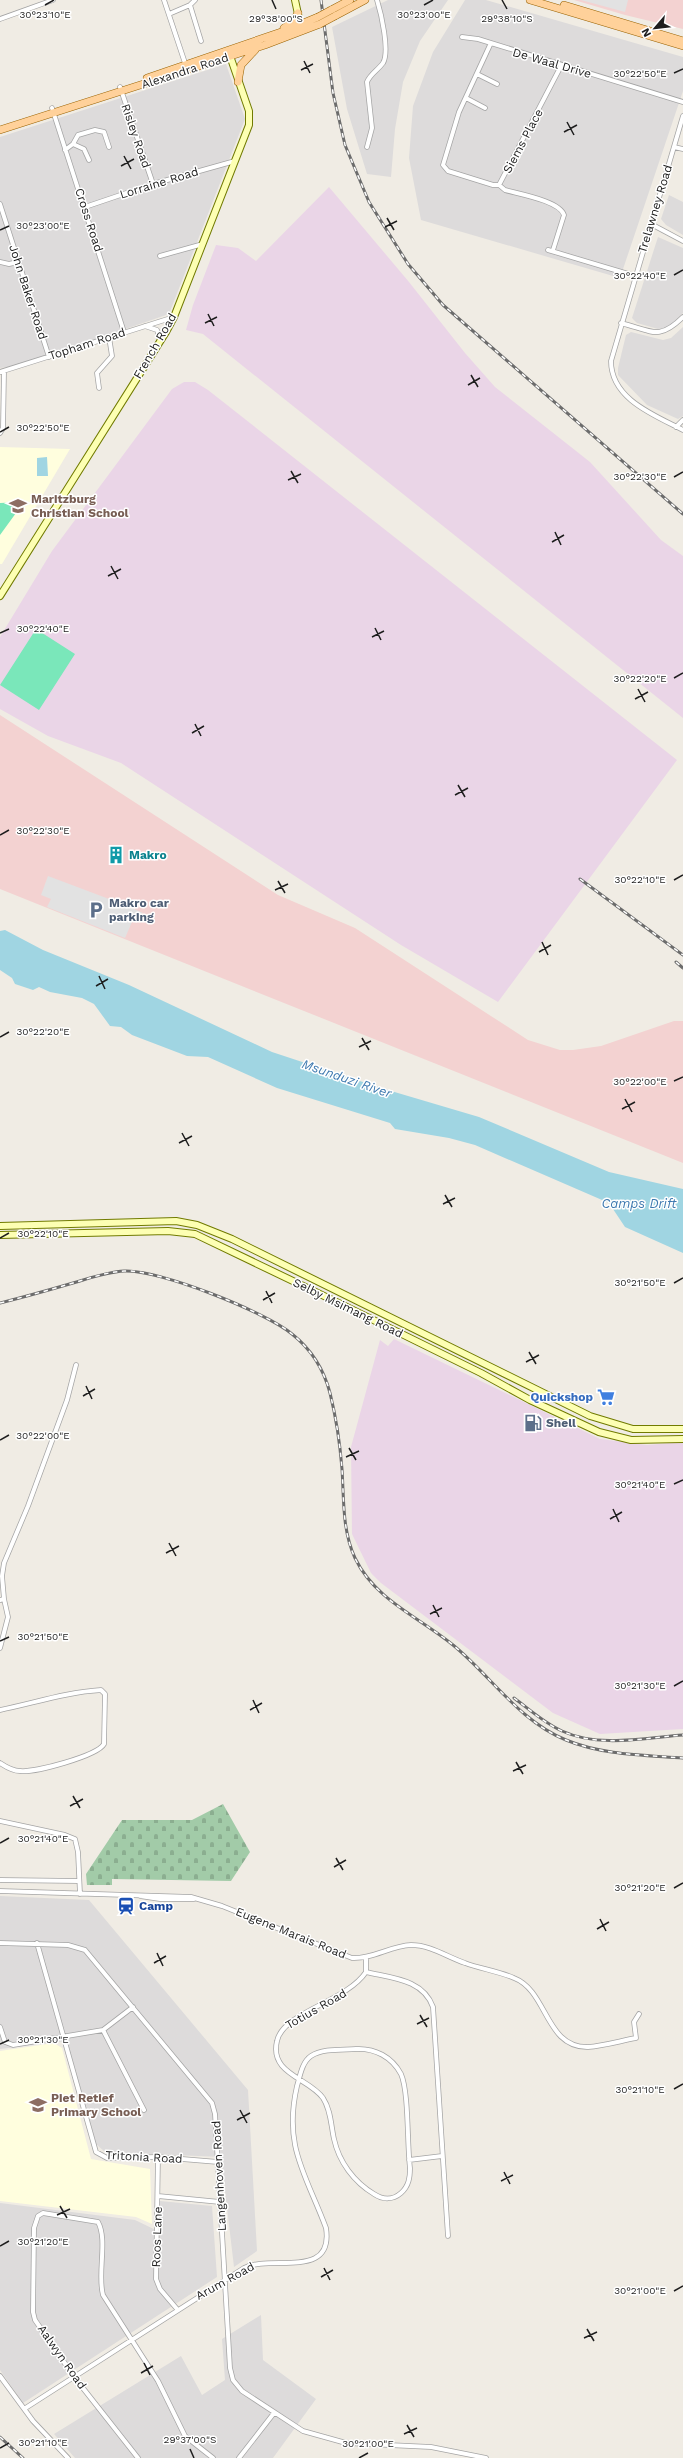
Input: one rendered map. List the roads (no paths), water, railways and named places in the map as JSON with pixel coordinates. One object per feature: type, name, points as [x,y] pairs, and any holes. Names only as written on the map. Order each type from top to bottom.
[{"type":"main road","points":[[295,0],[302,29]]},
{"type":"main road","name":"Alexandra Road","points":[[333,13],[350,0]]},
{"type":"main road","name":"Alexandra Road","points":[[229,54],[256,48],[302,29],[333,13],[364,0]]},
{"type":"main road","points":[[530,0],[683,46]]},
{"type":"main road","points":[[545,0],[683,41]]},
{"type":"main road","points":[[280,33],[293,22],[298,13]]},
{"type":"main road","name":"Alexandra Road","points":[[0,126],[187,68],[229,54],[280,33],[302,29]]},
{"type":"main road","points":[[238,82],[242,65],[256,48]]},
{"type":"main road","name":"French Road","points":[[0,596],[160,342],[174,317],[250,119],[229,54]]},
{"type":"main road","name":"Alexandra Road","points":[[0,130],[53,110]]},
{"type":"main road","name":"Selby Msimang Road","points":[[0,1226],[176,1221],[197,1225],[225,1236],[597,1418],[633,1428],[683,1429]]},
{"type":"main road","name":"Selby Msimang Road","points":[[0,1235],[168,1231],[195,1234],[481,1373],[530,1400],[599,1432],[631,1440],[683,1439]]},
{"type":"street","points":[[0,18],[53,0]]},
{"type":"street","points":[[164,0],[187,68]]},
{"type":"street","points":[[169,14],[190,5],[195,0]]},
{"type":"street","points":[[366,148],[372,128],[367,82],[383,63],[385,50],[377,0]]},
{"type":"street","points":[[190,5],[201,41]]},
{"type":"street","name":"De Waal Drive","points":[[462,37],[478,39],[490,45],[683,102]]},
{"type":"street","points":[[485,108],[466,98],[490,45]]},
{"type":"street","name":"Siems Place","points":[[466,98],[444,159],[444,168],[448,171],[479,181],[500,185],[561,66]]},
{"type":"street","points":[[477,74],[497,84]]},
{"type":"street","name":"Risley Road","points":[[120,89],[153,184]]},
{"type":"street","name":"Cross Road","points":[[53,110],[124,332]]},
{"type":"street","name":"Trelawney Road","points":[[683,116],[610,361],[617,386],[640,406],[683,430]]},
{"type":"street","points":[[65,150],[73,144],[78,135],[98,130],[106,134],[109,147]]},
{"type":"street","points":[[73,144],[84,149],[89,160]]},
{"type":"street","points":[[674,146],[683,149]]},
{"type":"street","name":"Lorraine Road","points":[[85,207],[153,184],[235,161]]},
{"type":"street","points":[[500,185],[505,190],[552,204],[562,210],[564,215],[554,250]]},
{"type":"street","name":"John Baker Road","points":[[0,204],[48,357]]},
{"type":"street","points":[[651,224],[683,241]]},
{"type":"street","points":[[160,256],[203,244]]},
{"type":"street","points":[[548,250],[554,250],[635,276]]},
{"type":"street","points":[[0,262],[9,264],[18,262]]},
{"type":"street","name":"Topham Road","points":[[2,372],[174,317]]},
{"type":"street","points":[[621,322],[661,332],[670,329],[683,317]]},
{"type":"street","points":[[145,326],[157,330],[160,335],[160,342]]},
{"type":"street","points":[[99,388],[97,373],[112,356],[109,337]]},
{"type":"street","points":[[0,433],[3,428],[2,372]]},
{"type":"street","points":[[676,427],[683,420]]},
{"type":"street","points":[[0,1648],[8,1617],[2,1599],[2,1576],[4,1563],[28,1506],[67,1400],[76,1365]]},
{"type":"street","points":[[0,1710],[55,1696],[101,1690],[105,1694],[104,1744],[99,1750],[60,1763],[26,1771],[14,1770],[0,1763]]},
{"type":"street","points":[[0,1822],[72,1837],[78,1846],[80,1894]]},
{"type":"street","points":[[0,1880],[79,1881]]},
{"type":"street","name":"Eugene Marais Road","points":[[0,1891],[140,1896],[174,1895],[222,1906],[346,1956],[366,1958],[403,1946],[428,1948],[464,1963],[516,1978],[525,1984],[558,2035],[570,2043],[588,2047],[636,2038],[634,2022],[639,2014]]},
{"type":"street","name":"Langenhoven Road","points":[[0,1943],[37,1943],[76,1946],[85,1950],[212,2103],[215,2114],[231,2375],[242,2391],[297,2428],[346,2442],[431,2447],[486,2458]]},
{"type":"street","name":"Tritonia Road","points":[[37,1943],[96,2152],[107,2158],[158,2157],[218,2162]]},
{"type":"street","points":[[366,1958],[366,1972],[416,1985],[431,2001],[434,2017],[448,2236]]},
{"type":"street","name":"Totius Road","points":[[366,1972],[351,1989],[290,2022],[281,2031],[276,2042],[277,2055],[286,2071],[322,2097],[328,2108],[338,2153],[355,2180],[368,2191],[382,2198],[398,2196],[408,2184],[409,2160]]},
{"type":"street","points":[[0,2027],[5,2042],[13,2045],[103,2030],[133,2007]]},
{"type":"street","points":[[103,2030],[144,2110]]},
{"type":"street","name":"Arum Road","points":[[24,2409],[75,2378],[224,2279],[257,2263],[310,2261],[320,2255],[326,2244],[326,2228],[301,2171],[295,2149],[292,2115],[299,2080],[305,2063],[317,2053],[365,2049],[383,2055],[397,2068],[404,2086],[409,2160]]},
{"type":"street","points":[[409,2160],[442,2156]]},
{"type":"street","name":"Roos Lane","points":[[158,2157],[156,2280],[160,2289],[177,2309]]},
{"type":"street","points":[[158,2196],[220,2202]]},
{"type":"street","name":"Aalwyn Road","points":[[138,2458],[75,2378],[34,2315],[34,2228],[38,2216],[46,2213],[98,2222],[101,2234],[100,2286],[103,2295],[133,2339],[158,2381],[185,2436],[213,2458]]},
{"type":"street","points":[[0,2376],[24,2409],[68,2458]]},
{"type":"street","points":[[239,2458],[274,2413]]},
{"type":"water","points":[[47,457],[48,476],[37,476],[37,458]]},
{"type":"water","name":"Camps Drift","points":[[5,930],[43,950],[129,985],[272,1052],[381,1088],[479,1117],[609,1172],[683,1189],[683,1253],[625,1227],[609,1203],[475,1145],[449,1138],[395,1129],[390,1123],[277,1088],[208,1057],[187,1056],[132,1035],[121,1027],[110,1026],[94,1004],[82,998],[50,992],[39,987],[33,990],[15,984],[12,978],[0,970],[0,931]]},
{"type":"railway","points":[[321,0],[333,93],[345,145],[369,202],[408,264],[443,305],[683,514]]},
{"type":"railway","points":[[580,879],[683,955]]},
{"type":"railway","points":[[676,962],[683,968]]},
{"type":"railway","points":[[0,1303],[105,1274],[124,1271],[140,1272],[185,1284],[236,1304],[279,1325],[299,1340],[311,1353],[316,1360],[327,1384],[339,1440],[344,1514],[348,1536],[355,1558],[364,1573],[374,1585],[399,1607],[453,1645],[520,1710],[549,1732],[566,1740],[594,1749],[623,1754],[683,1758]]},
{"type":"railway","points":[[514,1698],[549,1724],[576,1736],[606,1741],[637,1740],[683,1735]]},
{"type":"railway","points":[[0,2437],[23,2458]]},
{"type":"place","name":"Maritzburg Christian School","points":[[18,506]]},
{"type":"place","name":"Makro","points":[[116,855]]},
{"type":"place","name":"Makro car parking","points":[[96,910]]},
{"type":"place","name":"Quickshop","points":[[606,1397]]},
{"type":"place","name":"Shell","points":[[533,1423]]},
{"type":"place","name":"Camp","points":[[126,1906]]},
{"type":"place","name":"Piet Retief Primary School","points":[[38,2105]]},
{"type":"water label","name":"Msunduzi River","points":[[347,1078]]}]
